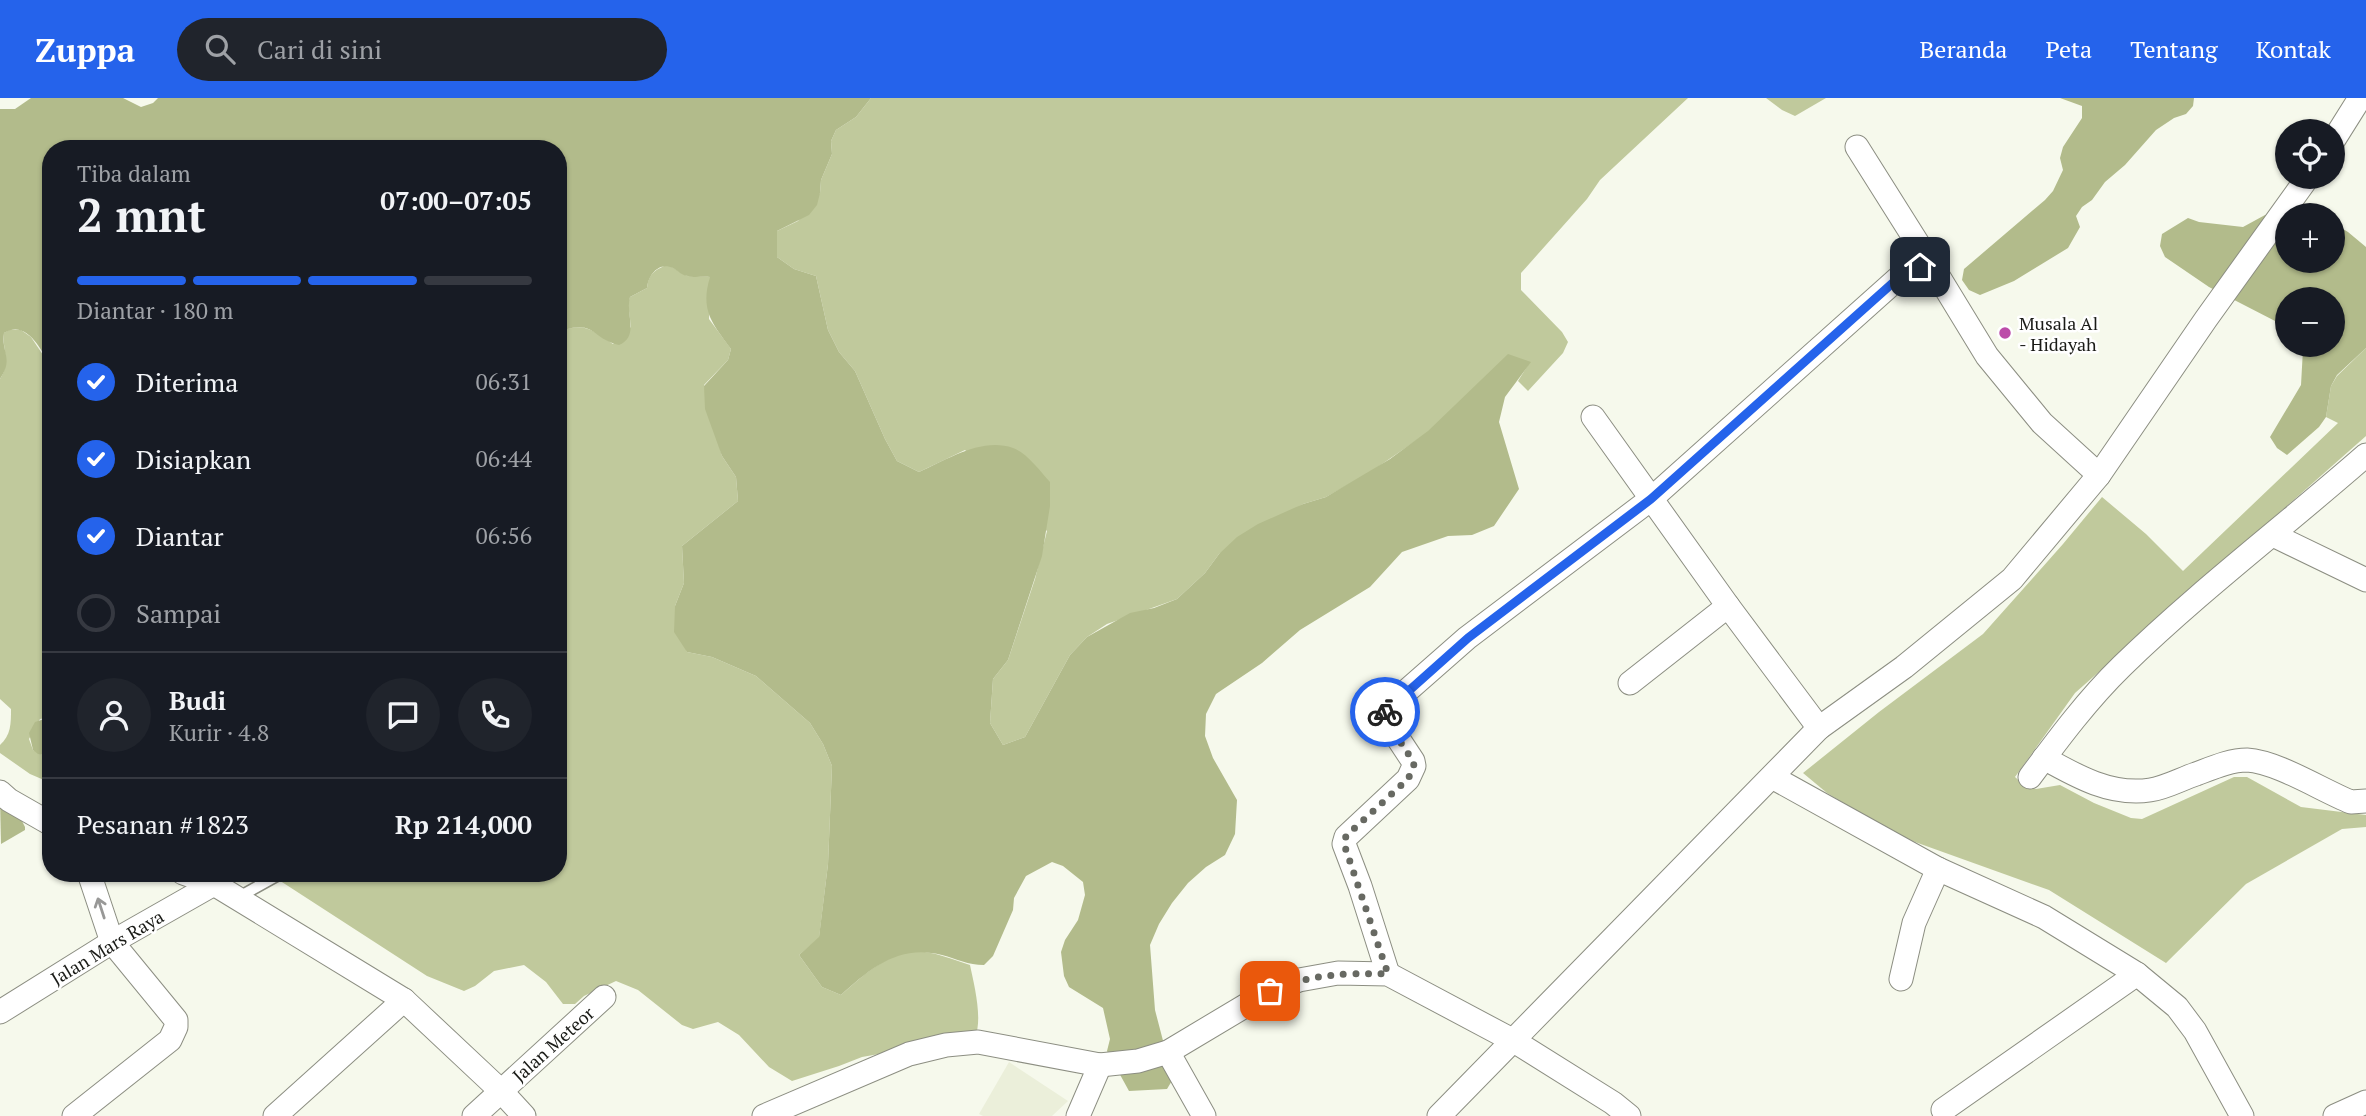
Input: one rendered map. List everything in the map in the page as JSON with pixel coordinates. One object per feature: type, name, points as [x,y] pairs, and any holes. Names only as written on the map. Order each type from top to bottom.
[{"type":"street","points":[[2345,122],[2360,98]]},
{"type":"street","points":[[1857,147],[1995,366],[2042,424],[2099,475]]},
{"type":"street","points":[[1439,1116],[1819,728],[1904,667],[2012,579],[2099,475],[2299,189]]},
{"type":"street","points":[[1388,974],[1344,844],[1346,836],[1408,779],[1414,766],[1384,717],[1385,710],[1468,638],[1651,499],[1905,272],[1920,267],[1937,275]]},
{"type":"street","points":[[1593,417],[1819,728]]},
{"type":"street","points":[[2366,456],[2122,666],[2071,722],[2037,768],[2077,776],[2104,786],[2151,790],[2221,765],[2244,760],[2262,762],[2351,802],[2366,801]]},
{"type":"street","points":[[2273,535],[2366,580]]},
{"type":"street","points":[[1630,683],[1728,606]]},
{"type":"street","points":[[1772,777],[1938,869],[2043,917],[2137,974],[2177,1007],[2196,1031],[2242,1116]]},
{"type":"street","points":[[0,792],[42,819]]},
{"type":"street","points":[[1901,979],[1914,923],[1938,869]]},
{"type":"street","points":[[74,1116],[170,1040],[176,1027],[176,1020],[112,942],[92,882]]},
{"type":"street","points":[[208,882],[404,1000],[502,1091],[524,1116]]},
{"type":"street","name":"Jalan Mars Raya","points":[[0,1012],[112,942],[214,884]]},
{"type":"street","points":[[764,1116],[909,1054],[946,1045],[978,1042],[1100,1065],[1138,1061],[1168,1052],[1270,991],[1299,980],[1338,973],[1388,974],[1514,1041],[1581,1082],[1629,1116]]},
{"type":"street","points":[[1943,1110],[2137,974]]},
{"type":"street","name":"Jalan Meteor","points":[[474,1116],[604,998]]},
{"type":"street","points":[[275,1116],[404,1000]]},
{"type":"street","points":[[1168,1052],[1204,1116]]},
{"type":"street","points":[[1078,1116],[1100,1065]]},
{"type":"street","points":[[2335,1116],[2366,1102]]},
{"type":"lane","points":[[237,898],[266,882]]},
{"type":"shaded area","points":[[1009,1062],[1068,1101],[1052,1116],[979,1114]]},
{"type":"green space","points":[[31,98],[123,98],[141,107],[158,98],[871,98],[856,117],[836,130],[831,141],[832,154],[821,180],[817,205],[809,215],[777,231],[777,257],[794,269],[816,276],[828,330],[839,352],[855,371],[897,461],[919,472],[964,451],[1001,445],[1023,454],[1050,482],[1050,506],[1042,556],[1008,660],[993,679],[990,723],[1003,745],[1025,737],[1070,655],[1087,637],[1130,613],[1177,599],[1237,537],[1258,524],[1326,497],[1390,459],[1428,431],[1508,354],[1531,362],[1505,397],[1499,422],[1519,489],[1494,526],[1472,535],[1448,536],[1402,552],[1370,587],[1300,630],[1262,663],[1216,694],[1206,714],[1205,736],[1213,758],[1237,800],[1235,834],[1225,855],[1188,883],[1172,903],[1150,945],[1155,1010],[1173,1079],[1167,1089],[1129,1091],[1107,1051],[1110,1039],[1103,1008],[1069,987],[1064,976],[1061,952],[1078,920],[1085,895],[1083,882],[1063,866],[1052,862],[1026,876],[1014,898],[1013,910],[993,956],[984,965],[927,952],[912,953],[899,956],[875,968],[841,995],[822,987],[799,955],[819,937],[828,864],[832,766],[810,723],[756,676],[712,657],[687,652],[674,632],[675,606],[684,583],[682,546],[738,501],[736,477],[722,456],[705,409],[704,386],[728,360],[731,349],[718,331],[707,307],[710,277],[686,276],[668,266],[655,270],[647,288],[630,297],[629,336],[619,345],[586,328],[567,329],[567,140],[42,140],[42,352],[27,333],[12,330],[4,333],[7,360],[0,379],[0,109],[15,109]]},
{"type":"green space","points":[[871,98],[1688,98],[1600,180],[1587,199],[1521,273],[1521,290],[1562,332],[1568,342],[1563,353],[1528,391],[1518,381],[1530,362],[1369,473],[1326,497],[1303,504],[1219,554],[1205,573],[1177,599],[1107,624],[1087,637],[1070,655],[1025,737],[1003,745],[990,723],[993,679],[1008,660],[1035,579],[1047,531],[965,450],[919,472],[897,461],[855,371],[839,352],[828,330],[816,276],[794,269],[777,257],[777,231],[798,221],[820,193],[821,180],[832,154],[831,141],[836,130],[856,117]]},
{"type":"green space","points":[[1766,98],[1826,98],[1795,116]]},
{"type":"green space","points":[[2060,98],[2194,98],[2193,106],[2186,114],[2174,118],[2156,130],[2125,165],[2105,182],[2092,200],[2082,207],[2076,216],[2080,227],[2068,248],[2014,281],[1980,295],[1969,290],[1962,280],[1964,269],[2045,200],[2053,191],[2063,170],[2060,158],[2063,147],[2082,118],[2082,106]]},
{"type":"green space","points":[[2275,213],[2275,273],[2345,273],[2345,230],[2366,247],[2366,348],[2337,375],[2331,386],[2326,417],[2319,427],[2287,455],[2277,448],[2270,437],[2301,385],[2303,357],[2345,357],[2345,287],[2275,287],[2275,321],[2209,287],[2165,257],[2160,246],[2162,234],[2188,218],[2199,222],[2243,227]]},
{"type":"green space","points":[[670,266],[687,276],[710,277],[709,319],[731,349],[728,360],[704,385],[722,456],[736,477],[738,501],[682,546],[684,583],[675,606],[687,652],[712,657],[756,676],[810,723],[832,766],[828,864],[819,938],[799,955],[822,987],[841,995],[885,960],[906,952],[930,953],[970,965],[978,1011],[975,1037],[862,1057],[792,1081],[769,1067],[739,1035],[718,1022],[693,1029],[682,1025],[638,990],[616,981],[584,996],[575,1004],[563,1004],[546,982],[524,965],[494,971],[464,991],[427,976],[282,882],[567,882],[567,330],[581,327],[613,344],[631,327],[628,303],[630,297],[647,288],[652,274]]},
{"type":"green space","points":[[21,330],[31,337],[42,354],[42,719],[29,739],[33,750],[42,754],[42,779],[0,753],[0,745],[10,729],[11,714],[11,709],[0,699],[0,379],[6,361],[4,333]]},
{"type":"green space","points":[[2366,348],[2366,436],[2075,693],[2015,777],[2024,785],[2036,789],[2060,785],[2094,803],[2131,818],[2142,819],[2234,777],[2247,777],[2301,807],[2366,815],[2366,827],[2342,829],[2246,884],[2166,963],[2049,890],[1915,842],[1885,828],[1827,793],[1803,773],[1983,634],[2102,497],[2146,534],[2183,571],[2338,423],[2326,417],[2331,386],[2337,376]]},
{"type":"green space","points":[[42,720],[42,755],[33,750],[29,733],[35,722]]},
{"type":"green space","points":[[0,799],[20,817],[25,827],[25,830],[1,844]]},
{"type":"way so far","points":[[1270,991],[1299,980],[1338,973],[1388,974],[1344,844],[1346,836],[1408,779],[1414,766],[1384,717],[1385,712]]},
{"type":"place","name":"Musala Al - Hidayah","points":[[2005,333]]},
{"type":"route","points":[[1385,712],[1468,638],[1651,499],[1905,272],[1920,267]]}]
